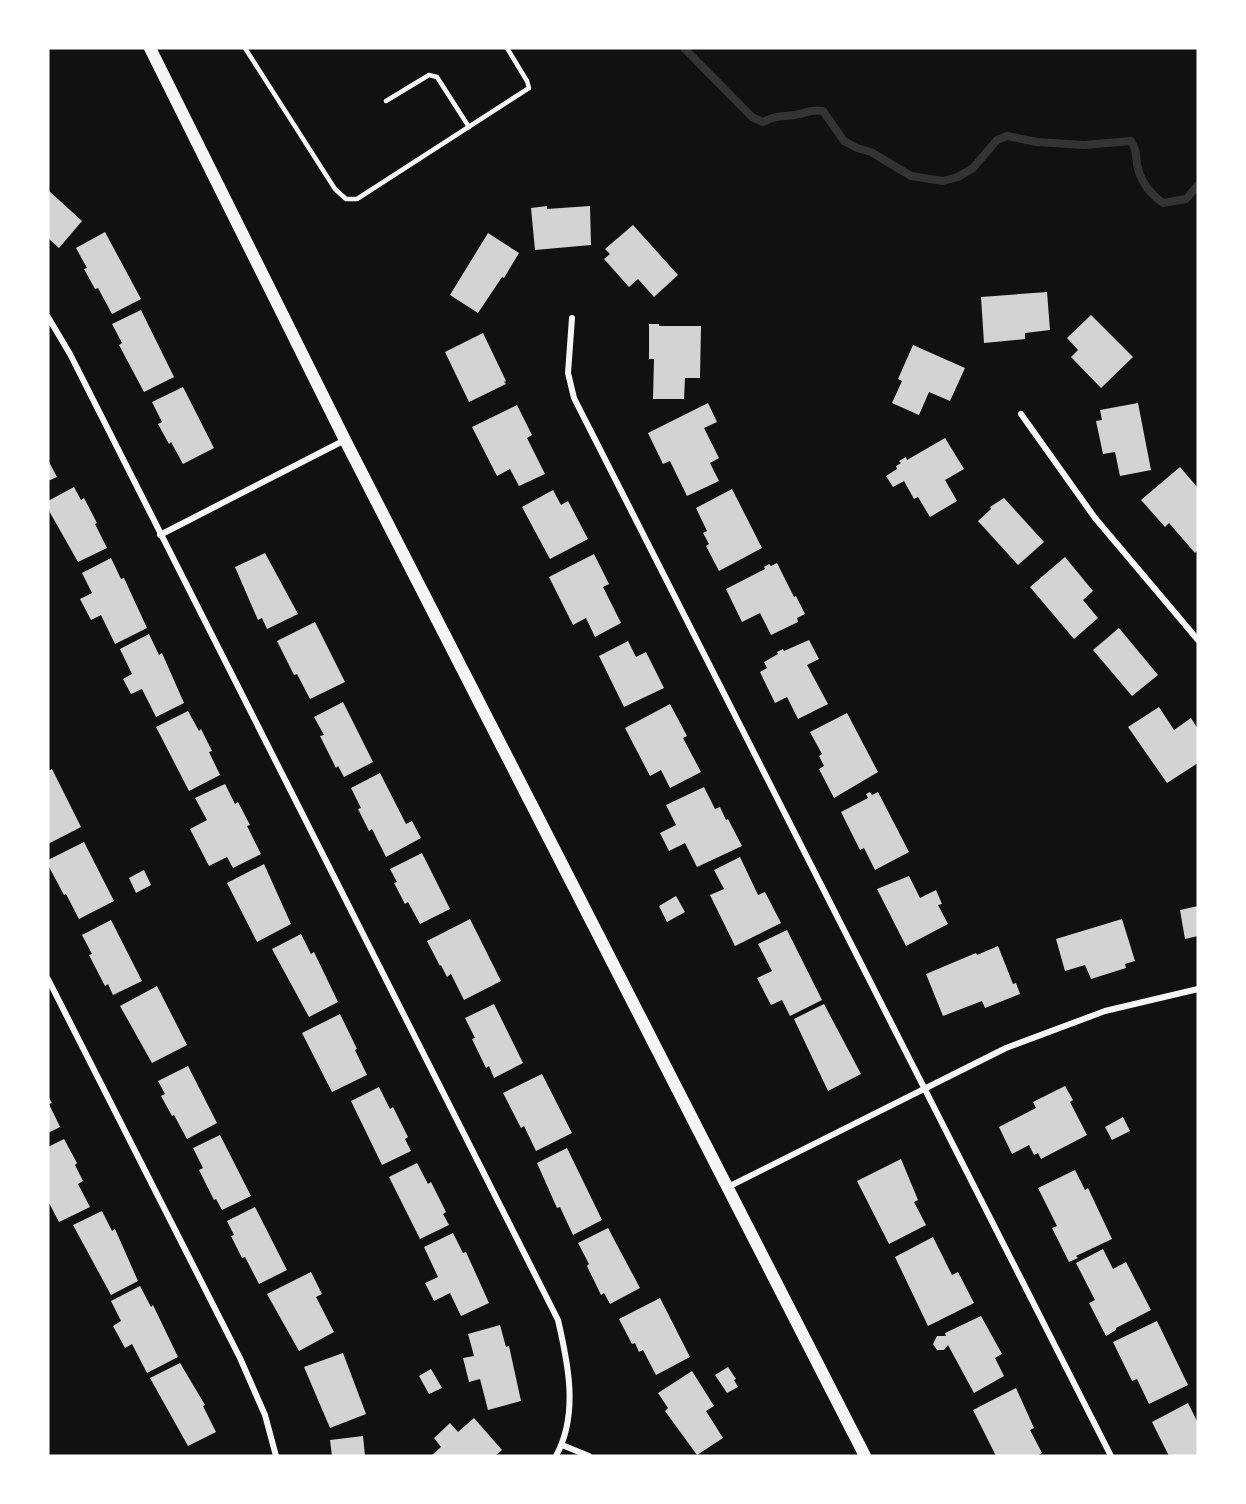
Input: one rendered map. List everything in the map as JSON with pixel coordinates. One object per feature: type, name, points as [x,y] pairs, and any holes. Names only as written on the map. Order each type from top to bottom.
[{"type":"main road","points":[[150,48],[345,440],[865,1456]]},
{"type":"street","points":[[48,317],[70,354],[558,1320],[568,1367],[570,1400],[562,1445],[556,1456]]},
{"type":"street","points":[[572,318],[568,373],[574,398],[1112,1456]]},
{"type":"street","points":[[1021,414],[1095,518],[1198,640]]},
{"type":"street","points":[[160,535],[345,440]]},
{"type":"street","points":[[48,979],[240,1358],[265,1415],[276,1456]]},
{"type":"street","points":[[727,1188],[924,1087],[1006,1048],[1051,1029],[1105,1011],[1198,989]]},
{"type":"street","points":[[562,1445],[589,1456]]},
{"type":"lane","points":[[245,48],[335,189],[346,199],[357,199],[529,88],[507,48]]},
{"type":"lane","points":[[386,101],[429,75],[438,77],[469,127]]},
{"type":"building","points":[[48,190],[82,221],[59,248],[48,238]]},
{"type":"building","points":[[547,206],[547,209],[590,206],[591,245],[535,250],[531,208]]},
{"type":"building","points":[[633,225],[678,275],[654,297],[638,279],[629,287],[604,259],[610,254],[605,249]]},
{"type":"building","points":[[105,232],[141,299],[112,314],[98,288],[95,289],[84,269],[87,268],[76,248]]},
{"type":"building","points":[[488,233],[519,253],[478,313],[450,295]]},
{"type":"building","points":[[1047,292],[1050,330],[1025,333],[1025,339],[984,343],[981,297]]},
{"type":"building","points":[[141,310],[174,377],[144,392],[119,345],[122,343],[112,324]]},
{"type":"building","points":[[1091,315],[1133,357],[1101,388],[1071,357],[1078,350],[1067,338]]},
{"type":"building","points":[[649,324],[701,326],[700,378],[685,378],[684,399],[653,399],[654,359],[649,359]]},
{"type":"building","points":[[483,333],[506,384],[469,402],[445,352]]},
{"type":"building","points":[[913,345],[965,368],[950,401],[929,392],[919,415],[892,403],[902,381],[898,379]]},
{"type":"building","points":[[183,387],[214,448],[183,464],[158,424],[162,422],[152,402]]},
{"type":"building","points":[[708,403],[717,422],[704,428],[719,458],[710,463],[719,481],[687,496],[670,461],[663,464],[648,433]]},
{"type":"building","points":[[1138,403],[1151,470],[1120,476],[1115,452],[1103,454],[1096,421],[1102,420],[1100,410]]},
{"type":"building","points":[[517,405],[532,435],[527,438],[545,474],[519,486],[510,469],[497,476],[472,427]]},
{"type":"building","points":[[945,438],[964,469],[945,480],[957,501],[930,517],[918,497],[914,499],[904,481],[893,487],[886,476],[897,469],[896,466],[901,463],[899,461],[906,457],[907,460]]},
{"type":"building","points":[[48,460],[57,477],[48,481]]},
{"type":"building","points":[[1180,467],[1198,488],[1198,550],[1195,553],[1169,523],[1165,527],[1141,500]]},
{"type":"building","points":[[74,487],[81,500],[84,498],[107,548],[78,562],[48,509],[48,501]]},
{"type":"building","points":[[732,489],[762,548],[719,571],[706,546],[709,544],[703,533],[707,531],[696,508]]},
{"type":"building","points":[[553,490],[561,505],[568,501],[588,539],[550,559],[522,507]]},
{"type":"building","points":[[1004,498],[1044,542],[1018,565],[978,521],[991,509],[990,507]]},
{"type":"building","points":[[265,553],[298,614],[267,629],[262,618],[258,620],[235,567]]},
{"type":"building","points":[[594,554],[609,584],[603,587],[621,623],[595,637],[586,618],[573,625],[549,577]]},
{"type":"building","points":[[1065,557],[1093,591],[1083,600],[1098,618],[1074,639],[1030,587]]},
{"type":"building","points":[[111,558],[121,579],[124,578],[147,628],[115,644],[101,615],[91,620],[80,599],[92,593],[82,573]]},
{"type":"building","points":[[777,563],[805,614],[797,618],[798,622],[771,635],[760,613],[742,622],[726,589],[765,569],[764,567],[769,564],[771,566]]},
{"type":"building","points":[[315,622],[345,682],[310,699],[297,674],[294,675],[277,641]]},
{"type":"building","points":[[1119,628],[1158,675],[1132,696],[1093,650]]},
{"type":"building","points":[[149,634],[159,655],[162,653],[184,703],[156,717],[142,689],[131,694],[123,679],[132,674],[120,649]]},
{"type":"building","points":[[809,640],[819,659],[807,665],[828,704],[798,719],[787,697],[775,703],[760,672],[767,668],[764,662],[778,654],[777,652]]},
{"type":"building","points":[[628,641],[636,657],[646,652],[664,688],[624,707],[599,656]]},
{"type":"building","points":[[343,702],[373,762],[344,777],[338,766],[336,768],[320,736],[324,735],[314,717]]},
{"type":"building","points":[[670,704],[687,736],[683,738],[701,772],[670,788],[661,770],[650,776],[625,728]]},
{"type":"building","points":[[1159,707],[1174,730],[1191,718],[1198,729],[1198,763],[1167,783],[1128,727]]},
{"type":"building","points":[[188,711],[199,731],[201,729],[212,751],[209,752],[220,775],[189,791],[156,727]]},
{"type":"building","points":[[847,713],[878,772],[834,798],[819,769],[824,766],[819,756],[822,754],[810,732]]},
{"type":"building","points":[[52,769],[81,827],[48,844],[48,771]]},
{"type":"building","points":[[380,773],[406,824],[412,821],[421,838],[386,857],[372,829],[369,831],[351,788]]},
{"type":"building","points":[[225,784],[235,804],[238,802],[250,825],[247,826],[261,854],[233,868],[227,857],[209,866],[190,829],[207,820],[195,798]]},
{"type":"building","points":[[704,787],[715,809],[720,807],[726,820],[728,819],[742,846],[697,867],[685,843],[669,851],[660,833],[676,825],[666,805]]},
{"type":"building","points":[[870,792],[872,795],[878,792],[909,852],[875,870],[864,848],[860,850],[841,812],[868,798],[866,794]]},
{"type":"building","points":[[84,842],[114,901],[79,919],[48,865],[48,860]]},
{"type":"building","points":[[422,853],[450,909],[420,924],[408,902],[405,904],[394,883],[397,882],[390,869]]},
{"type":"building","points":[[740,857],[758,895],[765,892],[781,923],[735,946],[710,895],[724,889],[714,870]]},
{"type":"building","points":[[264,864],[291,924],[257,942],[227,883]]},
{"type":"building","points":[[144,870],[151,885],[136,893],[129,878]]},
{"type":"building","points":[[909,876],[920,898],[936,890],[942,904],[938,905],[948,924],[906,946],[877,889]]},
{"type":"building","points":[[676,896],[685,912],[667,922],[659,906]]},
{"type":"building","points":[[1198,906],[1198,936],[1185,939],[1180,910]]},
{"type":"building","points":[[470,919],[501,981],[464,1000],[451,974],[447,977],[427,941]]},
{"type":"building","points":[[1122,919],[1135,961],[1125,964],[1126,968],[1091,979],[1085,965],[1065,971],[1056,939]]},
{"type":"building","points":[[111,920],[142,981],[113,995],[108,984],[105,986],[89,955],[92,954],[82,935]]},
{"type":"building","points":[[787,930],[822,1000],[790,1016],[782,1000],[771,1005],[757,978],[772,971],[758,944]]},
{"type":"building","points":[[301,934],[311,954],[314,952],[338,1002],[309,1017],[272,949]]},
{"type":"building","points":[[998,946],[1013,984],[1016,983],[1020,994],[985,1008],[982,1001],[943,1016],[926,974]]},
{"type":"building","points":[[157,986],[187,1045],[152,1063],[120,1006]]},
{"type":"building","points":[[494,1004],[523,1063],[494,1078],[489,1066],[486,1068],[465,1018]]},
{"type":"building","points":[[824,1004],[861,1074],[828,1091],[794,1019]]},
{"type":"building","points":[[340,1014],[367,1075],[332,1092],[302,1033]]},
{"type":"building","points":[[188,1066],[217,1123],[187,1139],[161,1096],[165,1094],[158,1081]]},
{"type":"building","points":[[542,1074],[572,1133],[536,1151],[524,1126],[521,1128],[503,1093]]},
{"type":"building","points":[[1065,1086],[1073,1100],[1070,1102],[1087,1135],[1041,1159],[1038,1153],[1034,1155],[1029,1145],[1012,1154],[999,1127],[1036,1108],[1033,1102]]},
{"type":"building","points":[[379,1087],[390,1109],[393,1107],[408,1137],[405,1139],[411,1151],[382,1165],[351,1101]]},
{"type":"building","points":[[48,1096],[52,1103],[49,1104],[60,1127],[48,1133]]},
{"type":"building","points":[[1123,1117],[1130,1131],[1112,1140],[1105,1127]]},
{"type":"building","points":[[220,1135],[251,1196],[222,1210],[216,1199],[214,1200],[199,1170],[203,1168],[193,1148]]},
{"type":"building","points":[[64,1139],[77,1163],[75,1165],[83,1181],[78,1184],[90,1207],[59,1222],[48,1201],[48,1147]]},
{"type":"building","points":[[567,1148],[602,1220],[573,1235],[560,1207],[557,1208],[537,1163]]},
{"type":"building","points":[[901,1159],[918,1200],[914,1202],[926,1225],[889,1244],[857,1181]]},
{"type":"building","points":[[417,1163],[428,1184],[431,1182],[446,1212],[443,1214],[449,1225],[420,1239],[389,1177]]},
{"type":"building","points":[[1075,1170],[1085,1190],[1088,1188],[1112,1239],[1076,1256],[1078,1258],[1069,1262],[1052,1228],[1057,1226],[1038,1188]]},
{"type":"building","points":[[255,1207],[287,1270],[259,1284],[245,1257],[242,1258],[231,1236],[234,1235],[227,1221]]},
{"type":"building","points":[[102,1211],[112,1231],[115,1229],[138,1281],[111,1295],[73,1225]]},
{"type":"building","points":[[608,1228],[640,1288],[610,1304],[604,1293],[601,1295],[578,1243]]},
{"type":"building","points":[[453,1233],[463,1253],[466,1252],[489,1303],[461,1316],[450,1293],[434,1301],[425,1283],[438,1277],[424,1247]]},
{"type":"building","points":[[933,1237],[952,1275],[958,1272],[974,1303],[928,1326],[895,1257]]},
{"type":"building","points":[[1103,1249],[1113,1269],[1126,1262],[1151,1310],[1116,1328],[1106,1336],[1089,1303],[1095,1300],[1076,1263]]},
{"type":"building","points":[[311,1272],[322,1294],[316,1297],[334,1332],[299,1351],[267,1294]]},
{"type":"building","points":[[140,1286],[151,1307],[153,1305],[178,1357],[147,1373],[132,1344],[125,1348],[113,1326],[121,1321],[111,1301]]},
{"type":"building","points":[[660,1298],[690,1357],[656,1375],[643,1350],[639,1352],[635,1343],[632,1344],[619,1319]]},
{"type":"building","points":[[981,1316],[1002,1354],[995,1358],[1004,1376],[974,1393],[948,1345],[944,1350],[937,1350],[933,1344],[937,1336],[946,1336],[945,1333]]},
{"type":"building","points":[[1157,1321],[1188,1385],[1149,1404],[1137,1379],[1132,1381],[1113,1342]]},
{"type":"building","points":[[500,1325],[506,1347],[509,1346],[521,1401],[488,1410],[480,1379],[469,1382],[463,1358],[474,1356],[468,1334]]},
{"type":"building","points":[[343,1353],[366,1414],[330,1428],[304,1367]]},
{"type":"building","points":[[180,1363],[205,1405],[203,1406],[216,1432],[188,1446],[150,1378]]},
{"type":"building","points":[[728,1367],[738,1387],[727,1393],[715,1375]]},
{"type":"building","points":[[431,1369],[442,1388],[429,1394],[419,1376]]},
{"type":"building","points":[[692,1371],[714,1406],[706,1411],[723,1438],[697,1455],[665,1411],[668,1408],[658,1393]]},
{"type":"building","points":[[1016,1388],[1034,1428],[1030,1430],[1042,1453],[1037,1456],[996,1456],[973,1410]]},
{"type":"building","points":[[1188,1403],[1198,1423],[1198,1456],[1169,1456],[1152,1422]]},
{"type":"building","points":[[474,1418],[502,1450],[495,1456],[431,1456],[441,1447],[434,1438],[450,1423],[458,1432]]},
{"type":"building","points":[[363,1436],[365,1456],[332,1456],[330,1440]]},
{"type":"waterway","points":[[684,48],[752,117],[763,122],[775,117],[823,111],[844,141],[871,152],[911,176],[943,181],[958,177],[973,168],[997,140],[1007,136],[1037,142],[1084,145],[1131,141],[1143,181],[1149,191],[1163,203],[1186,199],[1198,185]]}]
